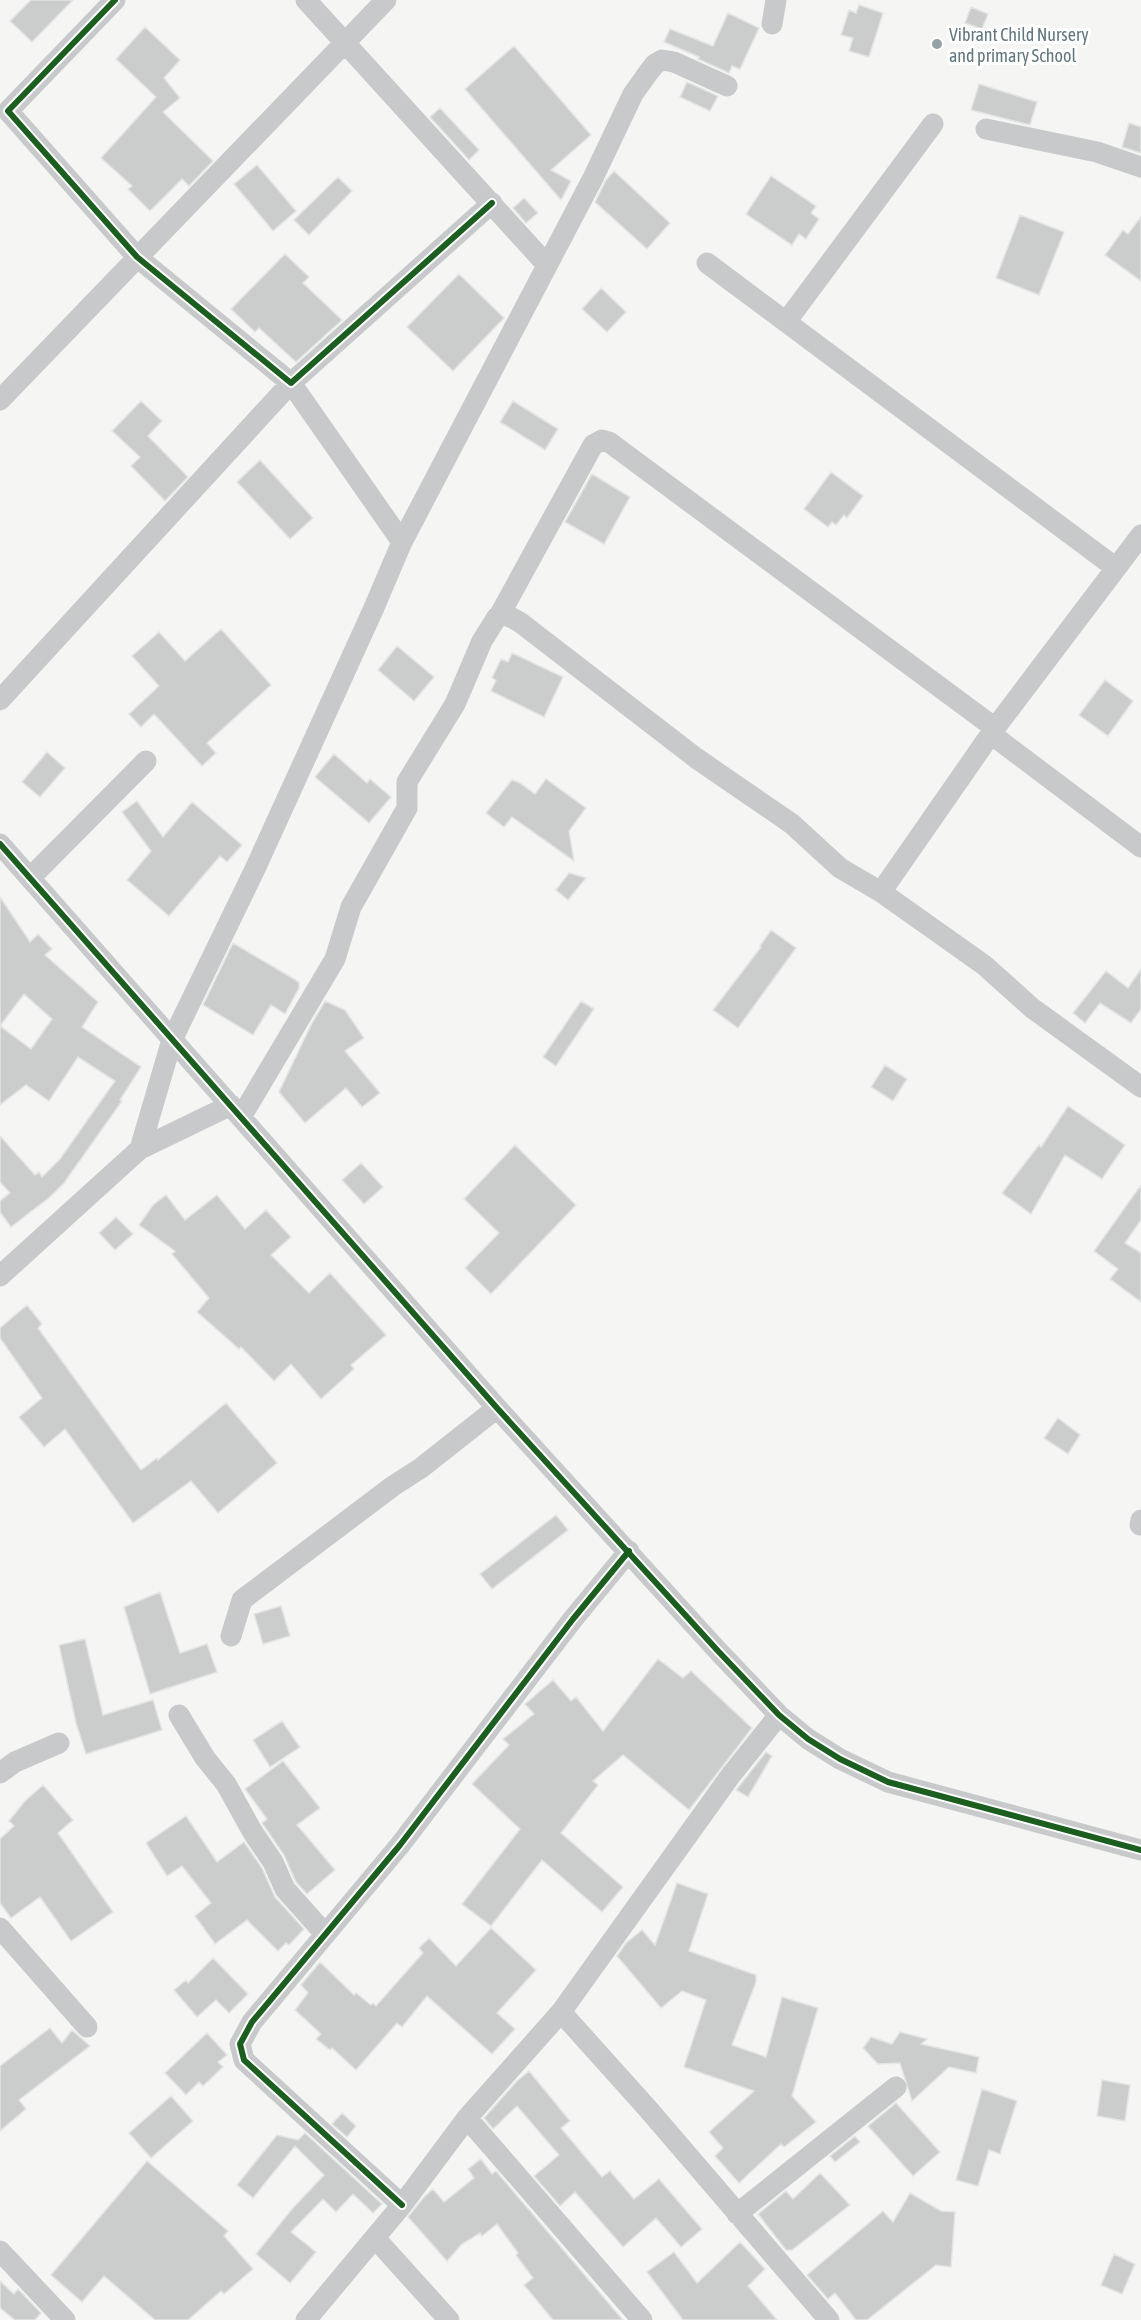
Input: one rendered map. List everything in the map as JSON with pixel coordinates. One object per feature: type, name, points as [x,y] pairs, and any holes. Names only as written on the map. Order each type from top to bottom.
[{"type":"street","points":[[115,0],[3,111],[137,257],[291,383],[402,542]]},
{"type":"street","points":[[306,0],[547,265]]},
{"type":"street","points":[[0,400],[386,0]]},
{"type":"street","points":[[772,24],[777,0]]},
{"type":"street","points":[[140,1149],[172,1040],[255,869],[402,542],[547,265],[633,94],[655,64],[668,60],[727,86]]},
{"type":"street","points":[[786,322],[933,124]]},
{"type":"street","points":[[986,129],[1097,152],[1141,167]]},
{"type":"street","points":[[0,700],[291,383],[492,203]]},
{"type":"street","points":[[707,263],[1116,568]]},
{"type":"street","points":[[0,1276],[140,1149],[236,1111],[335,959],[351,907],[406,808],[407,782],[455,704],[482,641],[499,616],[593,445],[603,440],[648,470],[993,731],[1141,847]]},
{"type":"street","points":[[881,892],[993,731],[1141,535]]},
{"type":"street","points":[[499,616],[505,615],[521,623],[696,758],[792,824],[840,868],[881,892],[984,965],[1032,1008],[1141,1087]]},
{"type":"street","points":[[30,878],[146,761]]},
{"type":"street","points":[[0,844],[497,1408],[779,1715],[808,1739],[840,1759],[888,1782],[1141,1850]]},
{"type":"street","points":[[231,1636],[242,1600],[383,1493],[421,1468],[497,1408]]},
{"type":"street","points":[[402,2205],[244,2060],[240,2044],[252,2022],[400,1845],[573,1619],[629,1551]]},
{"type":"street","points":[[179,1715],[205,1758],[226,1784],[252,1831],[273,1862],[285,1889],[325,1934]]},
{"type":"street","points":[[306,2320],[402,2205],[467,2118],[561,2012],[731,1775],[779,1715]]},
{"type":"street","points":[[0,1773],[15,1762],[59,1743]]},
{"type":"street","points":[[0,1928],[87,2027]]},
{"type":"street","points":[[561,2012],[648,2109],[829,2320]]},
{"type":"street","points":[[737,2214],[896,2087]]},
{"type":"street","points":[[467,2118],[642,2320]]},
{"type":"street","points":[[375,2238],[449,2320]]},
{"type":"street","points":[[0,2251],[65,2320]]},
{"type":"building","points":[[31,0],[73,0],[32,42],[10,21]]},
{"type":"building","points":[[859,5],[883,13],[869,57],[849,51],[853,38],[841,35],[849,10],[856,13]]},
{"type":"building","points":[[971,7],[988,14],[982,29],[965,23]]},
{"type":"building","points":[[728,13],[759,28],[740,69],[732,66],[729,73],[664,42],[670,29],[713,46]]},
{"type":"building","points":[[145,27],[180,60],[164,78],[180,98],[163,112],[213,161],[189,186],[182,179],[150,211],[128,189],[132,186],[101,158],[156,97],[116,59]]},
{"type":"building","points":[[514,46],[591,135],[551,170],[571,181],[561,200],[465,89]]},
{"type":"building","points":[[687,82],[718,96],[710,111],[680,97]]},
{"type":"building","points":[[979,84],[1037,102],[1030,125],[971,110]]},
{"type":"building","points":[[440,108],[479,150],[469,160],[430,117]]},
{"type":"building","points":[[1129,123],[1141,127],[1141,153],[1122,147]]},
{"type":"building","points":[[257,165],[296,211],[273,231],[234,184]]},
{"type":"building","points":[[614,171],[670,223],[647,249],[595,202],[606,180]]},
{"type":"building","points":[[771,176],[816,206],[811,213],[819,219],[806,239],[799,234],[792,245],[746,214]]},
{"type":"building","points":[[338,177],[352,191],[309,235],[294,220]]},
{"type":"building","points":[[524,198],[538,213],[526,223],[513,208]]},
{"type":"building","points":[[1020,215],[1064,232],[1039,295],[996,278]]},
{"type":"building","points":[[1141,217],[1141,281],[1105,255],[1123,230],[1128,234]]},
{"type":"building","points":[[285,254],[309,277],[303,283],[342,320],[296,362],[259,328],[255,332],[231,309]]},
{"type":"building","points":[[459,274],[504,318],[453,371],[407,327]]},
{"type":"building","points":[[601,288],[626,312],[607,332],[582,309]]},
{"type":"building","points":[[141,401],[162,421],[148,436],[188,477],[165,501],[131,466],[140,457],[112,431]]},
{"type":"building","points":[[513,401],[558,429],[545,450],[500,422]]},
{"type":"building","points":[[260,460],[313,518],[290,539],[237,482]]},
{"type":"building","points":[[831,472],[863,496],[847,518],[844,515],[836,525],[832,522],[828,527],[804,509]]},
{"type":"building","points":[[592,474],[630,497],[604,544],[565,522]]},
{"type":"building","points":[[221,629],[271,685],[207,743],[216,753],[202,766],[154,714],[141,727],[129,714],[159,686],[132,656],[159,632],[185,661]]},
{"type":"building","points":[[397,646],[434,677],[414,701],[378,670]]},
{"type":"building","points":[[512,653],[563,677],[544,717],[491,691],[496,680],[492,678],[501,659],[508,662]]},
{"type":"building","points":[[1105,680],[1133,701],[1108,736],[1079,715]]},
{"type":"building","points":[[47,752],[65,768],[40,797],[22,782]]},
{"type":"building","points":[[334,754],[367,783],[370,779],[391,797],[369,823],[315,777]]},
{"type":"building","points":[[546,779],[586,808],[569,831],[574,861],[512,817],[504,827],[486,813],[512,780],[535,794]]},
{"type":"building","points":[[137,801],[163,837],[192,802],[242,845],[227,862],[220,856],[169,916],[127,880],[151,851],[122,812]]},
{"type":"building","points":[[569,873],[586,878],[568,900],[556,890]]},
{"type":"building","points":[[0,897],[30,942],[38,934],[52,949],[45,955],[98,1002],[82,1027],[141,1067],[120,1100],[122,1101],[64,1183],[50,1197],[11,1227],[0,1212],[0,1201],[10,1193],[0,1182],[0,1136],[35,1175],[39,1172],[42,1177],[60,1159],[115,1081],[78,1057],[49,1101],[26,1085],[0,1105],[0,1026]],"holes":[[[24,994],[52,1019],[31,1049],[0,1026]]]},
{"type":"building","points":[[771,930],[796,948],[738,1028],[713,1010],[761,947]]},
{"type":"building","points":[[233,943],[299,982],[299,988],[285,1014],[271,1005],[253,1035],[203,1005]]},
{"type":"building","points":[[1141,969],[1141,1009],[1131,1023],[1100,1003],[1085,1023],[1073,1013],[1106,971],[1128,988]]},
{"type":"building","points":[[325,1001],[345,1010],[364,1038],[345,1051],[380,1093],[362,1107],[346,1088],[305,1123],[279,1092]]},
{"type":"building","points":[[581,1001],[594,1009],[556,1066],[543,1057]]},
{"type":"building","points":[[885,1065],[907,1079],[893,1101],[871,1087]]},
{"type":"building","points":[[1068,1106],[1125,1145],[1102,1179],[1065,1155],[1031,1214],[1002,1193],[1039,1145],[1041,1147]]},
{"type":"building","points":[[515,1145],[576,1205],[491,1294],[465,1268],[499,1233],[464,1199]]},
{"type":"building","points":[[361,1163],[383,1187],[364,1204],[342,1180]]},
{"type":"building","points":[[1141,1185],[1141,1220],[1125,1243],[1141,1253],[1141,1302],[1110,1279],[1118,1269],[1094,1251]]},
{"type":"building","points":[[166,1195],[185,1220],[217,1195],[245,1229],[266,1210],[291,1237],[271,1255],[309,1293],[330,1273],[386,1335],[351,1365],[354,1369],[321,1399],[291,1364],[274,1381],[241,1347],[239,1349],[197,1312],[209,1298],[172,1254],[175,1251],[139,1225],[153,1205]]},
{"type":"building","points":[[116,1217],[133,1234],[115,1250],[99,1233]]},
{"type":"building","points":[[27,1305],[42,1324],[38,1328],[141,1470],[157,1458],[158,1460],[226,1403],[277,1463],[218,1513],[191,1481],[133,1523],[65,1429],[44,1447],[19,1417],[42,1398],[0,1338],[0,1328]]},
{"type":"building","points":[[1058,1418],[1080,1435],[1068,1454],[1044,1438]]},
{"type":"building","points":[[556,1515],[568,1530],[492,1589],[480,1574]]},
{"type":"building","points":[[160,1592],[180,1653],[207,1644],[217,1672],[150,1694],[124,1607]]},
{"type":"building","points":[[281,1606],[290,1636],[263,1644],[254,1614]]},
{"type":"building","points":[[85,1639],[103,1715],[153,1700],[162,1730],[86,1754],[76,1723],[59,1645]]},
{"type":"building","points":[[658,1659],[683,1678],[691,1671],[752,1728],[689,1810],[623,1755],[593,1781],[598,1785],[561,1833],[623,1887],[602,1912],[542,1860],[491,1926],[462,1904],[520,1829],[472,1784],[509,1745],[503,1739],[534,1714],[525,1704],[553,1680],[571,1701],[576,1697],[603,1731]]},
{"type":"building","points":[[282,1721],[300,1747],[270,1767],[253,1740]]},
{"type":"building","points":[[766,1752],[772,1756],[748,1797],[736,1790]]},
{"type":"building","points":[[283,1761],[320,1808],[297,1825],[335,1870],[307,1894],[296,1882],[284,1855],[262,1823],[267,1819],[245,1789]]},
{"type":"building","points":[[43,1785],[73,1820],[58,1833],[113,1912],[71,1941],[40,1897],[11,1918],[0,1903],[0,1839],[14,1826],[9,1821],[25,1801]]},
{"type":"building","points":[[186,1816],[217,1862],[244,1842],[262,1868],[275,1897],[304,1929],[289,1945],[286,1943],[278,1951],[247,1920],[215,1944],[195,1916],[211,1903],[182,1866],[167,1876],[146,1843]]},
{"type":"building","points":[[677,1883],[708,1894],[689,1951],[756,1975],[756,1982],[732,2045],[766,2057],[782,1997],[818,2008],[792,2096],[816,2122],[784,2147],[781,2144],[739,2183],[715,2156],[723,2148],[709,2132],[754,2091],[684,2067],[706,2000],[682,1991],[661,2008],[617,1956],[626,1943],[642,1930],[655,1945]]},
{"type":"building","points":[[491,1928],[536,1970],[497,2013],[515,2029],[492,2054],[427,1996],[402,2027],[397,2023],[356,2070],[332,2048],[330,2050],[316,2039],[321,2034],[295,2010],[308,1993],[301,1985],[320,1962],[354,1995],[356,1993],[371,2005],[373,2003],[376,2006],[423,1953],[419,1948],[429,1938],[456,1966]]},
{"type":"building","points":[[213,1958],[248,1994],[229,2013],[216,2000],[197,2017],[174,1990],[186,1980],[188,1983]]},
{"type":"building","points":[[50,2028],[62,2043],[72,2030],[90,2046],[19,2100],[26,2109],[0,2131],[0,2066]]},
{"type":"building","points":[[900,2032],[927,2039],[921,2044],[979,2057],[976,2073],[949,2067],[912,2101],[900,2063],[878,2064],[863,2048],[871,2037],[892,2044]]},
{"type":"building","points":[[207,2033],[227,2055],[218,2062],[223,2067],[203,2086],[199,2082],[186,2095],[165,2073]]},
{"type":"building","points":[[529,2071],[570,2121],[561,2128],[602,2177],[610,2171],[634,2199],[659,2179],[702,2229],[681,2247],[656,2218],[623,2247],[575,2192],[560,2206],[534,2176],[559,2155],[517,2106],[493,2129],[484,2118]]},
{"type":"building","points":[[1102,2080],[1130,2085],[1125,2121],[1097,2116]]},
{"type":"building","points":[[982,2089],[1017,2101],[1000,2154],[989,2150],[978,2186],[956,2180]]},
{"type":"building","points":[[171,2096],[193,2121],[151,2158],[129,2133]]},
{"type":"building","points":[[896,2103],[940,2152],[913,2176],[868,2126]]},
{"type":"building","points":[[342,2113],[356,2126],[347,2137],[332,2124]]},
{"type":"building","points":[[305,2133],[382,2204],[373,2213],[353,2194],[336,2212],[323,2199],[291,2232],[316,2252],[290,2283],[256,2254],[292,2209],[324,2175],[295,2146],[253,2198],[237,2185],[277,2135],[298,2140]]},
{"type":"building","points":[[855,2136],[860,2142],[835,2162],[830,2156]]},
{"type":"building","points":[[481,2159],[492,2174],[496,2171],[623,2320],[553,2320],[524,2285],[533,2278],[497,2224],[482,2236],[480,2233],[462,2244],[447,2261],[408,2217],[433,2189],[444,2202],[474,2178],[468,2169]]},
{"type":"building","points":[[147,2161],[228,2231],[224,2236],[253,2269],[224,2294],[221,2291],[188,2320],[155,2320],[104,2276],[82,2302],[51,2275]]},
{"type":"building","points":[[820,2173],[850,2205],[792,2250],[786,2250],[758,2214],[786,2191],[793,2199]]},
{"type":"building","points":[[910,2193],[941,2211],[955,2212],[951,2267],[936,2265],[867,2320],[856,2320],[835,2293],[828,2299],[807,2275],[883,2211],[893,2222]]},
{"type":"building","points":[[740,2242],[765,2269],[748,2286],[777,2320],[683,2320],[647,2272],[674,2252],[697,2283]]},
{"type":"building","points":[[1114,2254],[1135,2264],[1122,2294],[1101,2285]]},
{"type":"building","points":[[0,2281],[14,2294],[18,2289],[41,2313],[35,2320],[15,2320],[0,2308]]},
{"type":"cycle path","points":[[115,0],[8,111],[137,257],[291,383],[492,203]]},
{"type":"cycle path","points":[[0,844],[497,1408],[779,1715],[808,1739],[840,1759],[888,1782],[1141,1850]]},
{"type":"cycle path","points":[[402,2205],[244,2060],[240,2044],[252,2022],[400,1845],[573,1619],[629,1551]]},
{"type":"place","name":"Vibrant Child Nursery and primary School","points":[[937,44]]}]
